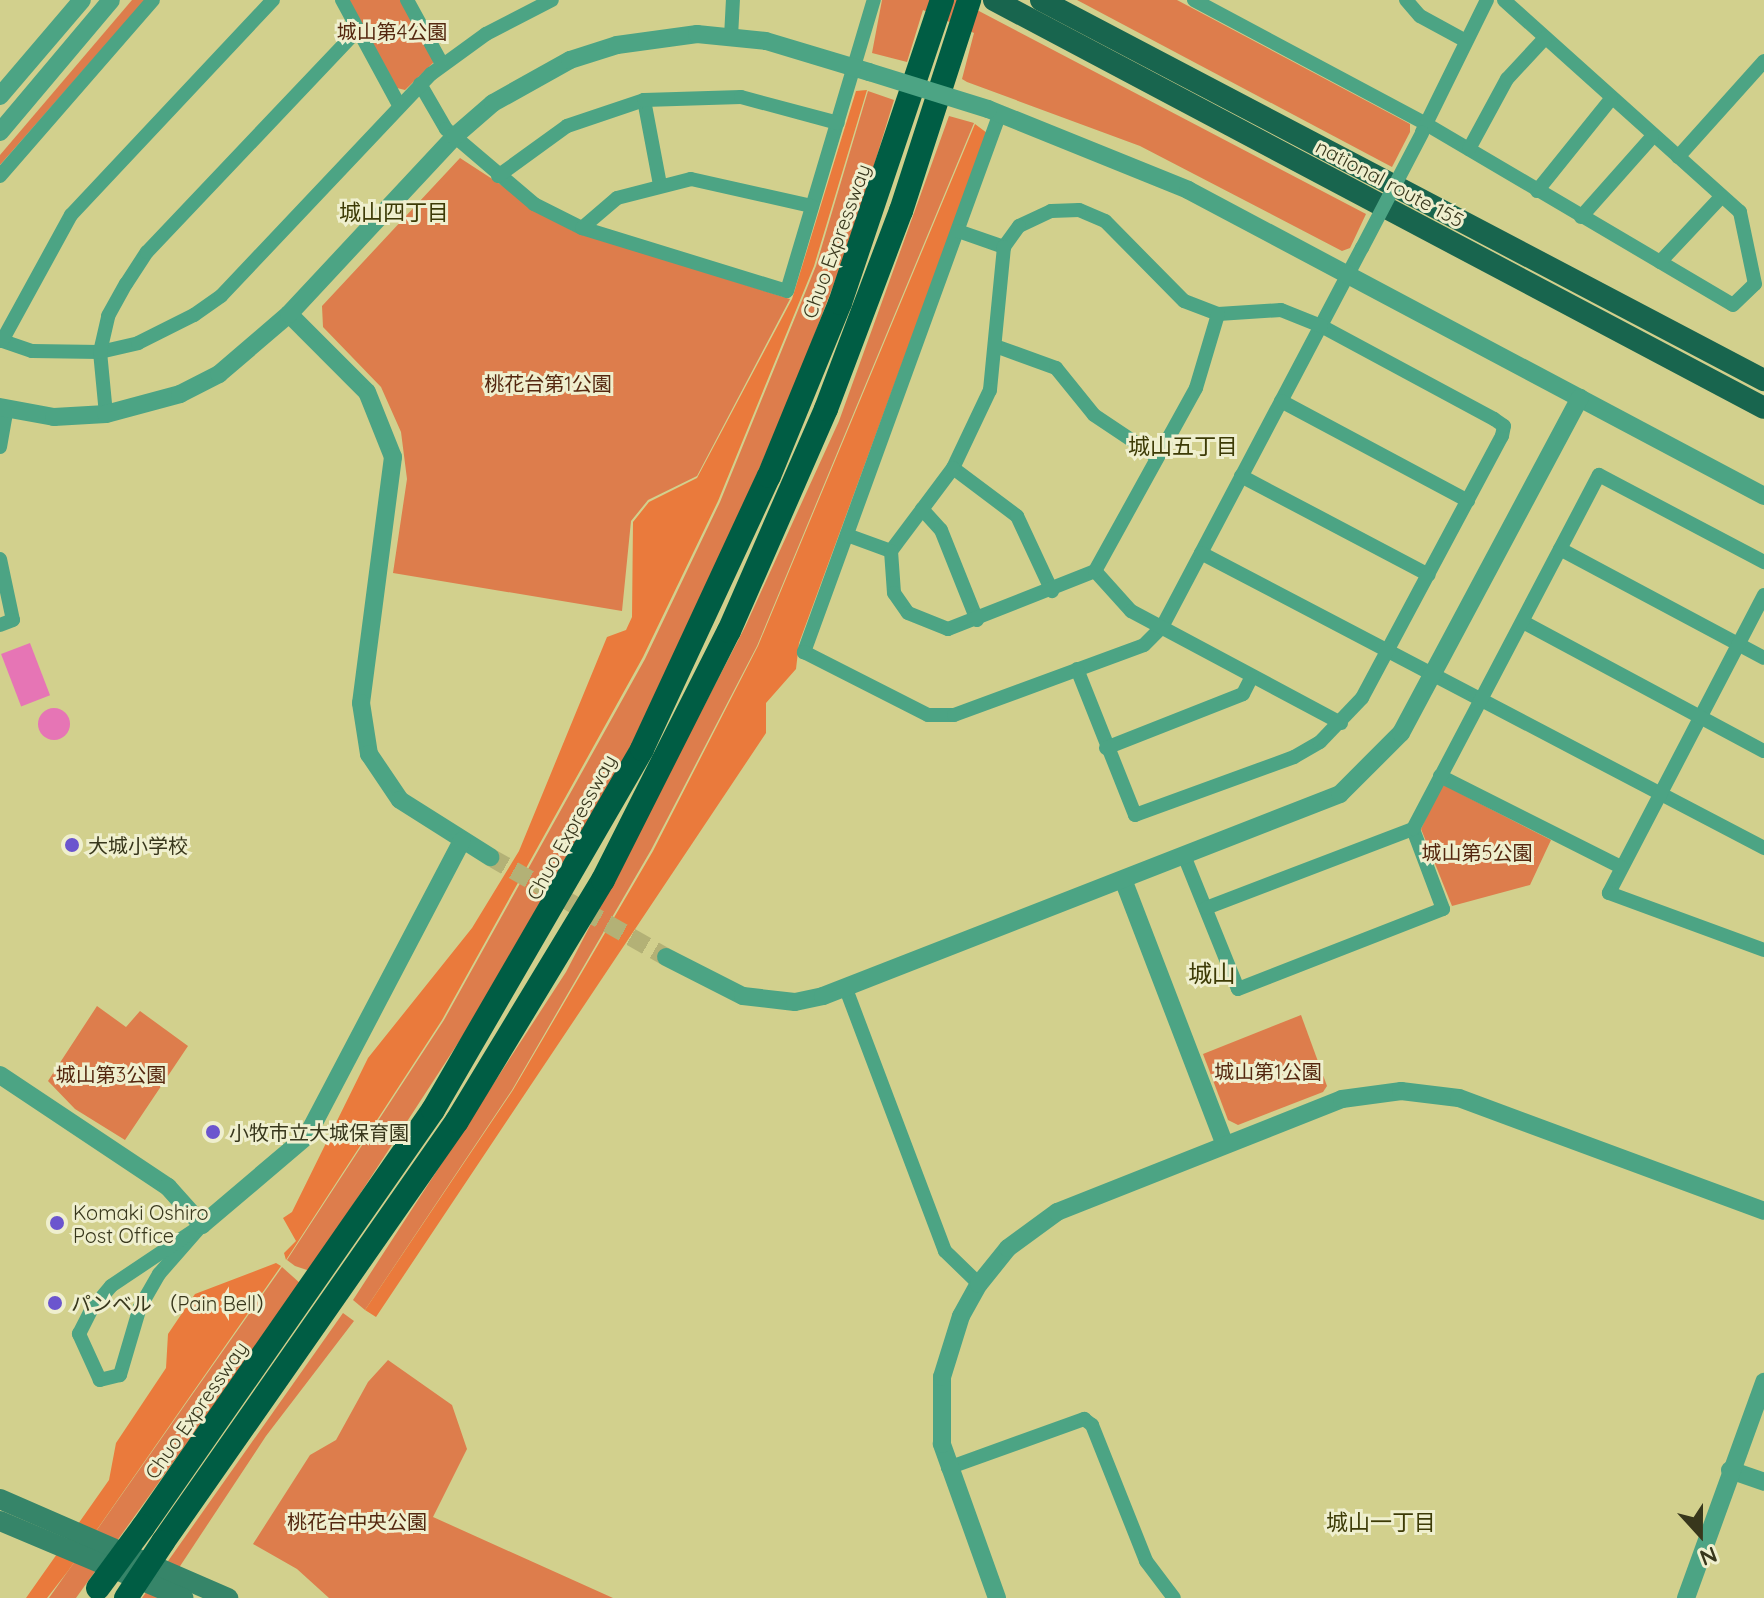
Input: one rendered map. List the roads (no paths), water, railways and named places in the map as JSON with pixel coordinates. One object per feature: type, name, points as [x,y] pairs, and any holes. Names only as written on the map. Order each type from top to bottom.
[{"type":"highway","points":[[126,1598],[457,1121],[603,880],[729,631],[826,409],[969,0]]},
{"type":"highway","name":"national route 155","points":[[994,0],[1764,408]]},
{"type":"highway","name":"national route 155","points":[[1041,0],[1764,380]]},
{"type":"highway","name":"Chuo Expressway","points":[[95,1593],[433,1110],[642,749],[769,476],[840,303],[940,8]]},
{"type":"main road","points":[[0,1499],[228,1598]]},
{"type":"main road","points":[[0,1521],[183,1598]]},
{"type":"street","points":[[0,96],[82,0]]},
{"type":"street","points":[[0,132],[111,0]]},
{"type":"street","points":[[0,176],[153,0]]},
{"type":"street","points":[[273,0],[71,215],[1,341],[32,351],[100,352],[167,332],[221,296],[399,105],[442,64],[552,0]]},
{"type":"street","points":[[342,0],[399,105]]},
{"type":"street","points":[[407,0],[442,64]]},
{"type":"street","points":[[731,37],[733,0]]},
{"type":"street","points":[[1194,0],[1424,129],[1469,149],[1733,305],[1755,284],[1740,212],[1652,137],[1504,0]]},
{"type":"street","points":[[1406,0],[1420,16],[1466,41]]},
{"type":"street","points":[[994,111],[958,231],[806,638],[804,652],[813,662],[928,715],[954,715],[1144,645],[1162,627],[1424,129],[1487,0]]},
{"type":"street","points":[[420,84],[455,136],[498,176],[582,228],[787,291],[838,123],[863,70],[873,5]]},
{"type":"street","points":[[106,414],[100,352],[108,316],[147,252],[358,30]]},
{"type":"street","points":[[0,447],[4,408],[54,417],[106,414],[180,394],[219,374],[289,314],[455,136],[493,103],[570,60],[654,39],[731,37],[863,70],[994,111],[1141,168],[1764,496]]},
{"type":"street","points":[[1469,149],[1507,79],[1545,38]]},
{"type":"street","points":[[1678,157],[1764,61]]},
{"type":"street","points":[[498,176],[567,126],[644,100],[741,97],[838,123]]},
{"type":"street","points":[[1537,191],[1611,99]]},
{"type":"street","points":[[644,100],[660,185]]},
{"type":"street","points":[[1581,217],[1652,137]]},
{"type":"street","points":[[582,228],[617,198],[660,185],[720,181],[812,206]]},
{"type":"street","points":[[1660,262],[1721,197]]},
{"type":"street","points":[[1077,669],[1129,809],[1145,816],[1294,757],[1341,723],[1389,653],[1504,426],[1321,326],[1281,310],[1218,314],[1184,301],[1105,221],[1079,210],[1030,219],[1004,247],[998,347],[990,390],[953,468],[891,551],[894,593],[908,613],[948,629],[1052,591],[1095,571],[1154,455],[1196,388],[1218,314]]},
{"type":"street","points":[[958,231],[1004,247]]},
{"type":"street","points":[[289,314],[367,392],[393,457],[361,703],[369,754],[400,800],[490,857]]},
{"type":"street","points":[[998,347],[1056,368],[1094,415],[1154,455]]},
{"type":"street","points":[[666,957],[721,989],[771,1002],[795,1002],[846,989],[1185,858],[1340,794],[1383,756],[1434,674],[1580,398]]},
{"type":"street","points":[[1281,401],[1468,501]]},
{"type":"street","points":[[953,468],[1017,516],[1052,591]]},
{"type":"street","points":[[1206,908],[1413,829],[1599,475],[1764,562]]},
{"type":"street","points":[[1241,476],[1429,575]]},
{"type":"street","points":[[922,509],[941,530],[977,620]]},
{"type":"street","points":[[847,535],[891,551]]},
{"type":"street","points":[[1560,549],[1764,658]]},
{"type":"street","points":[[1201,553],[1764,848]]},
{"type":"street","points":[[0,559],[13,620],[0,625]]},
{"type":"street","points":[[1095,571],[1131,611],[1341,723]]},
{"type":"street","points":[[1764,595],[1609,893],[1764,950]]},
{"type":"street","points":[[1523,622],[1764,751]]},
{"type":"street","points":[[1106,748],[1243,694],[1252,676]]},
{"type":"street","points":[[1440,776],[1621,867]]},
{"type":"street","points":[[1185,858],[1238,989],[1443,909],[1413,829]]},
{"type":"street","points":[[202,1225],[159,1274],[140,1307],[120,1375],[100,1380],[79,1334],[91,1310],[111,1286],[202,1225],[307,1136],[462,841]]},
{"type":"street","points":[[1124,882],[1224,1142]]},
{"type":"street","points":[[846,989],[945,1251],[979,1284]]},
{"type":"street","points":[[0,1075],[168,1187],[202,1225]]},
{"type":"street","points":[[997,1598],[948,1468],[940,1425],[942,1377],[958,1323],[979,1284],[1008,1248],[1057,1212],[1224,1142],[1342,1099],[1432,1093],[1764,1211]]},
{"type":"street","points":[[1686,1598],[1764,1382]]},
{"type":"street","points":[[948,1468],[1084,1419],[1092,1425],[1146,1561],[1174,1598]]},
{"type":"street","points":[[1730,1470],[1764,1482]]},
{"type":"tunnel","points":[[490,857],[666,957]]},
{"type":"place","name":"大城小学校","points":[[72,845]]},
{"type":"place","name":"小牧市立大城保育園","points":[[213,1132]]},
{"type":"place","name":"Komaki Oshiro Post Office","points":[[57,1223]]},
{"type":"place","name":"パンベル （Pain Bell）","points":[[55,1303]]},
{"type":"district","name":"城山四丁目","points":[[394,213]]},
{"type":"district","name":"城山五丁目","points":[[1183,447]]},
{"type":"district","name":"城山","points":[[1212,974]]},
{"type":"district","name":"城山一丁目","points":[[1381,1523]]},
{"type":"park label","name":"城山第4公園","points":[[392,31]]},
{"type":"park label","name":"桃花台第1公園","points":[[548,383]]},
{"type":"park label","name":"城山第5公園","points":[[1477,852]]},
{"type":"park label","name":"城山第1公園","points":[[1268,1071]]},
{"type":"park label","name":"城山第3公園","points":[[111,1074]]},
{"type":"park label","name":"桃花台中央公園","points":[[357,1521]]}]
